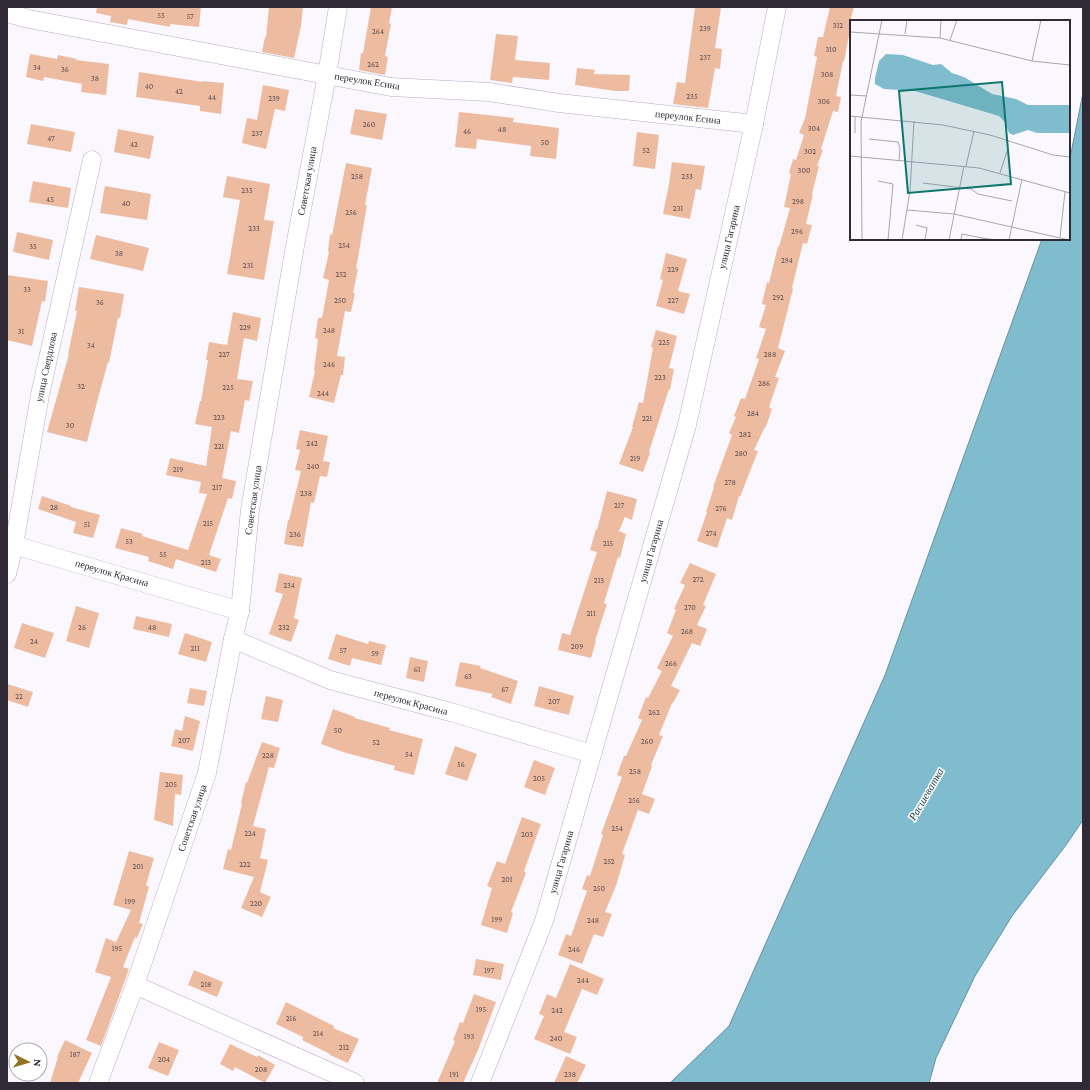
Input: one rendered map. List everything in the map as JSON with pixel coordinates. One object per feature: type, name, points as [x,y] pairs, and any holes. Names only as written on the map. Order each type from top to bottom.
[{"type":"street","name":"Советская улица","points":[[98,1083],[135,985],[207,773],[233,639],[240,611],[250,510],[338,7]]},
{"type":"street","name":"улица Гагарина","points":[[480,1083],[544,921],[687,425],[754,124],[777,7]]},
{"type":"street","name":"переулок Есина","points":[[7,13],[391,87],[489,92],[559,103],[754,124]]},
{"type":"street","name":"улица Свердлова","points":[[7,574],[11,544],[40,395],[92,160]]},
{"type":"street","name":"переулок Красина","points":[[11,544],[240,611]]},
{"type":"street","name":"переулок Красина","points":[[233,639],[330,680],[454,713],[592,754]]},
{"type":"street","points":[[135,985],[355,1083]]},
{"type":"water","name":"Расшеватка","points":[[1083,93],[1083,820],[1012,916],[975,976],[936,1058],[929,1083],[670,1083],[729,1026],[885,675],[1042,240],[1070,240],[1070,158]]},
{"type":"building","points":[[97,7],[201,7],[199,27],[170,24],[170,27],[128,19],[127,25],[110,22],[111,16],[96,13]]},
{"type":"building","points":[[269,7],[303,7],[301,26],[294,58],[262,52],[266,37]]},
{"type":"building","points":[[371,7],[392,7],[389,23],[391,24],[385,56],[388,57],[385,75],[359,70],[361,53],[363,53]]},
{"type":"building","points":[[695,7],[721,7],[715,48],[722,49],[720,69],[715,68],[708,108],[673,104],[677,82],[685,83]]},
{"type":"building","points":[[830,7],[854,7],[850,20],[850,36],[836,96],[841,97],[838,112],[833,111],[821,149],[823,150],[817,166],[819,166],[806,224],[812,225],[807,244],[803,243],[778,348],[785,351],[775,377],[779,378],[769,407],[772,409],[766,427],[754,450],[758,451],[740,497],[739,496],[732,520],[727,518],[717,548],[697,541],[707,512],[713,487],[732,435],[729,433],[736,417],[734,416],[741,398],[745,399],[759,359],[756,358],[766,329],[759,327],[766,305],[762,304],[767,282],[769,283],[778,246],[779,247],[790,208],[784,207],[791,174],[789,173],[793,159],[796,160],[804,135],[799,133],[805,118],[817,57],[814,56],[818,37],[823,37]]},
{"type":"building","points":[[496,34],[518,36],[515,60],[550,63],[549,80],[513,77],[512,83],[490,80]]},
{"type":"building","points":[[30,54],[57,59],[58,55],[77,59],[76,60],[109,64],[106,95],[81,92],[82,84],[44,77],[43,81],[26,77]]},
{"type":"building","points":[[577,68],[595,70],[594,74],[630,75],[629,91],[615,91],[575,85]]},
{"type":"building","points":[[139,72],[203,82],[224,83],[221,114],[200,111],[200,106],[136,97]]},
{"type":"building","points":[[263,85],[289,90],[285,111],[275,109],[266,149],[242,143],[247,118],[257,120]]},
{"type":"building","points":[[355,109],[387,114],[382,140],[350,134]]},
{"type":"building","points":[[459,112],[514,118],[513,122],[559,128],[556,159],[530,156],[531,146],[477,139],[476,149],[455,147]]},
{"type":"building","points":[[31,124],[75,132],[71,152],[27,144]]},
{"type":"building","points":[[118,129],[154,136],[150,159],[114,152]]},
{"type":"building","points":[[637,132],[659,135],[655,169],[633,166]]},
{"type":"building","points":[[672,162],[705,166],[701,190],[696,189],[690,219],[663,214]]},
{"type":"building","points":[[346,163],[372,168],[356,269],[358,269],[353,293],[355,293],[351,312],[345,311],[337,356],[345,357],[343,375],[341,375],[334,403],[309,397],[315,371],[318,339],[315,338],[318,318],[322,318],[329,280],[323,278],[329,252],[330,234],[332,235]]},
{"type":"building","points":[[227,176],[270,184],[264,220],[274,221],[264,280],[227,274],[240,200],[223,197]]},
{"type":"building","points":[[33,181],[71,188],[68,208],[29,202]]},
{"type":"building","points":[[105,186],[151,194],[147,220],[100,213]]},
{"type":"building","points":[[17,232],[53,240],[49,260],[13,252]]},
{"type":"building","points":[[96,235],[149,248],[143,271],[90,259]]},
{"type":"building","points":[[666,253],[687,259],[678,291],[690,294],[684,314],[656,306],[663,280],[660,279]]},
{"type":"building","points":[[7,275],[48,281],[45,302],[42,301],[32,346],[7,340]]},
{"type":"building","points":[[79,287],[124,294],[109,363],[108,362],[87,442],[47,432],[69,354],[77,311],[75,311]]},
{"type":"building","points":[[233,312],[261,318],[257,341],[244,338],[237,379],[253,381],[249,401],[245,400],[239,433],[231,431],[222,478],[236,481],[232,499],[228,498],[209,555],[221,559],[216,572],[176,559],[173,569],[148,561],[149,557],[115,548],[121,528],[188,550],[207,494],[199,493],[201,482],[166,475],[170,458],[206,466],[212,427],[195,424],[201,401],[208,360],[206,360],[209,342],[227,345]]},
{"type":"building","points":[[656,330],[677,336],[669,368],[674,369],[670,390],[669,389],[643,472],[619,464],[633,427],[639,402],[643,403],[653,348],[651,347]]},
{"type":"building","points":[[300,430],[328,436],[323,461],[330,462],[327,477],[320,476],[314,503],[311,502],[303,547],[284,544],[288,520],[301,471],[295,470],[300,450],[296,449]]},
{"type":"building","points":[[607,491],[637,499],[632,520],[625,517],[619,531],[626,534],[620,558],[618,557],[604,603],[607,604],[591,658],[558,650],[562,633],[570,635],[597,552],[590,550]]},
{"type":"building","points":[[42,496],[71,507],[100,515],[93,538],[73,533],[76,522],[38,509]]},
{"type":"building","points":[[690,563],[716,574],[703,605],[706,606],[697,625],[707,629],[700,646],[692,643],[671,686],[680,690],[672,703],[659,735],[663,736],[651,765],[652,766],[642,794],[655,799],[649,814],[638,810],[622,854],[625,855],[616,886],[605,912],[612,914],[603,937],[594,934],[582,964],[558,955],[566,934],[571,936],[587,891],[582,889],[587,875],[590,876],[603,835],[601,834],[622,777],[617,775],[624,756],[626,756],[642,720],[638,718],[646,697],[648,698],[662,671],[657,668],[673,636],[667,633],[676,610],[674,609],[685,585],[680,583]]},
{"type":"building","points":[[279,573],[302,578],[294,618],[299,620],[291,642],[269,634],[283,594],[275,592]]},
{"type":"building","points":[[76,606],[99,613],[89,648],[66,641]]},
{"type":"building","points":[[136,616],[172,624],[169,637],[133,629]]},
{"type":"building","points":[[22,623],[54,633],[45,658],[14,648]]},
{"type":"building","points":[[185,633],[212,642],[206,662],[178,654]]},
{"type":"building","points":[[336,634],[368,644],[369,641],[386,645],[381,665],[352,658],[350,666],[328,659]]},
{"type":"building","points":[[410,657],[428,661],[424,682],[406,678]]},
{"type":"building","points":[[460,662],[481,666],[480,668],[518,681],[511,704],[491,697],[493,694],[455,686]]},
{"type":"building","points":[[7,684],[33,692],[28,707],[7,700]]},
{"type":"building","points":[[539,686],[574,696],[569,715],[534,706]]},
{"type":"building","points":[[190,688],[207,691],[204,706],[187,703]]},
{"type":"building","points":[[266,696],[283,700],[278,722],[261,719]]},
{"type":"building","points":[[333,709],[355,718],[390,728],[389,730],[423,739],[414,775],[394,770],[395,766],[343,752],[321,744]]},
{"type":"building","points":[[185,716],[200,721],[193,751],[171,746],[175,729],[182,731]]},
{"type":"building","points":[[262,742],[280,748],[274,768],[269,767],[253,826],[266,829],[260,858],[268,860],[260,892],[271,897],[262,917],[241,908],[254,877],[223,869],[228,849],[231,850],[246,782],[247,783]]},
{"type":"building","points":[[455,746],[477,754],[467,781],[445,774]]},
{"type":"building","points":[[534,760],[555,768],[545,795],[524,787]]},
{"type":"building","points":[[160,772],[183,775],[181,795],[175,794],[173,826],[154,820]]},
{"type":"building","points":[[522,817],[541,824],[524,871],[526,873],[511,912],[513,913],[507,933],[481,925],[492,888],[487,886],[497,861],[505,864]]},
{"type":"building","points":[[129,851],[154,858],[146,885],[149,887],[139,923],[143,924],[137,938],[135,937],[123,967],[129,969],[101,1046],[86,1040],[111,977],[95,972],[106,938],[116,942],[131,910],[113,905]]},
{"type":"building","points":[[476,959],[504,964],[501,980],[473,975]]},
{"type":"building","points":[[570,964],[604,979],[597,995],[582,989],[564,1032],[577,1037],[570,1054],[534,1039],[544,1016],[539,1014],[547,994],[556,998]]},
{"type":"building","points":[[194,970],[223,982],[217,997],[188,985]]},
{"type":"building","points":[[474,994],[496,1002],[478,1050],[463,1083],[437,1083],[455,1041],[453,1040],[460,1022],[463,1023]]},
{"type":"building","points":[[286,1002],[334,1026],[333,1028],[359,1039],[348,1063],[302,1040],[303,1037],[276,1024]]},
{"type":"building","points":[[65,1040],[92,1053],[78,1083],[50,1083],[57,1057]]},
{"type":"building","points":[[159,1042],[179,1050],[168,1076],[148,1068]]},
{"type":"building","points":[[230,1044],[257,1057],[258,1055],[275,1065],[265,1083],[235,1067],[233,1071],[220,1064]]},
{"type":"building","points":[[566,1056],[586,1065],[577,1083],[554,1083]]}]
